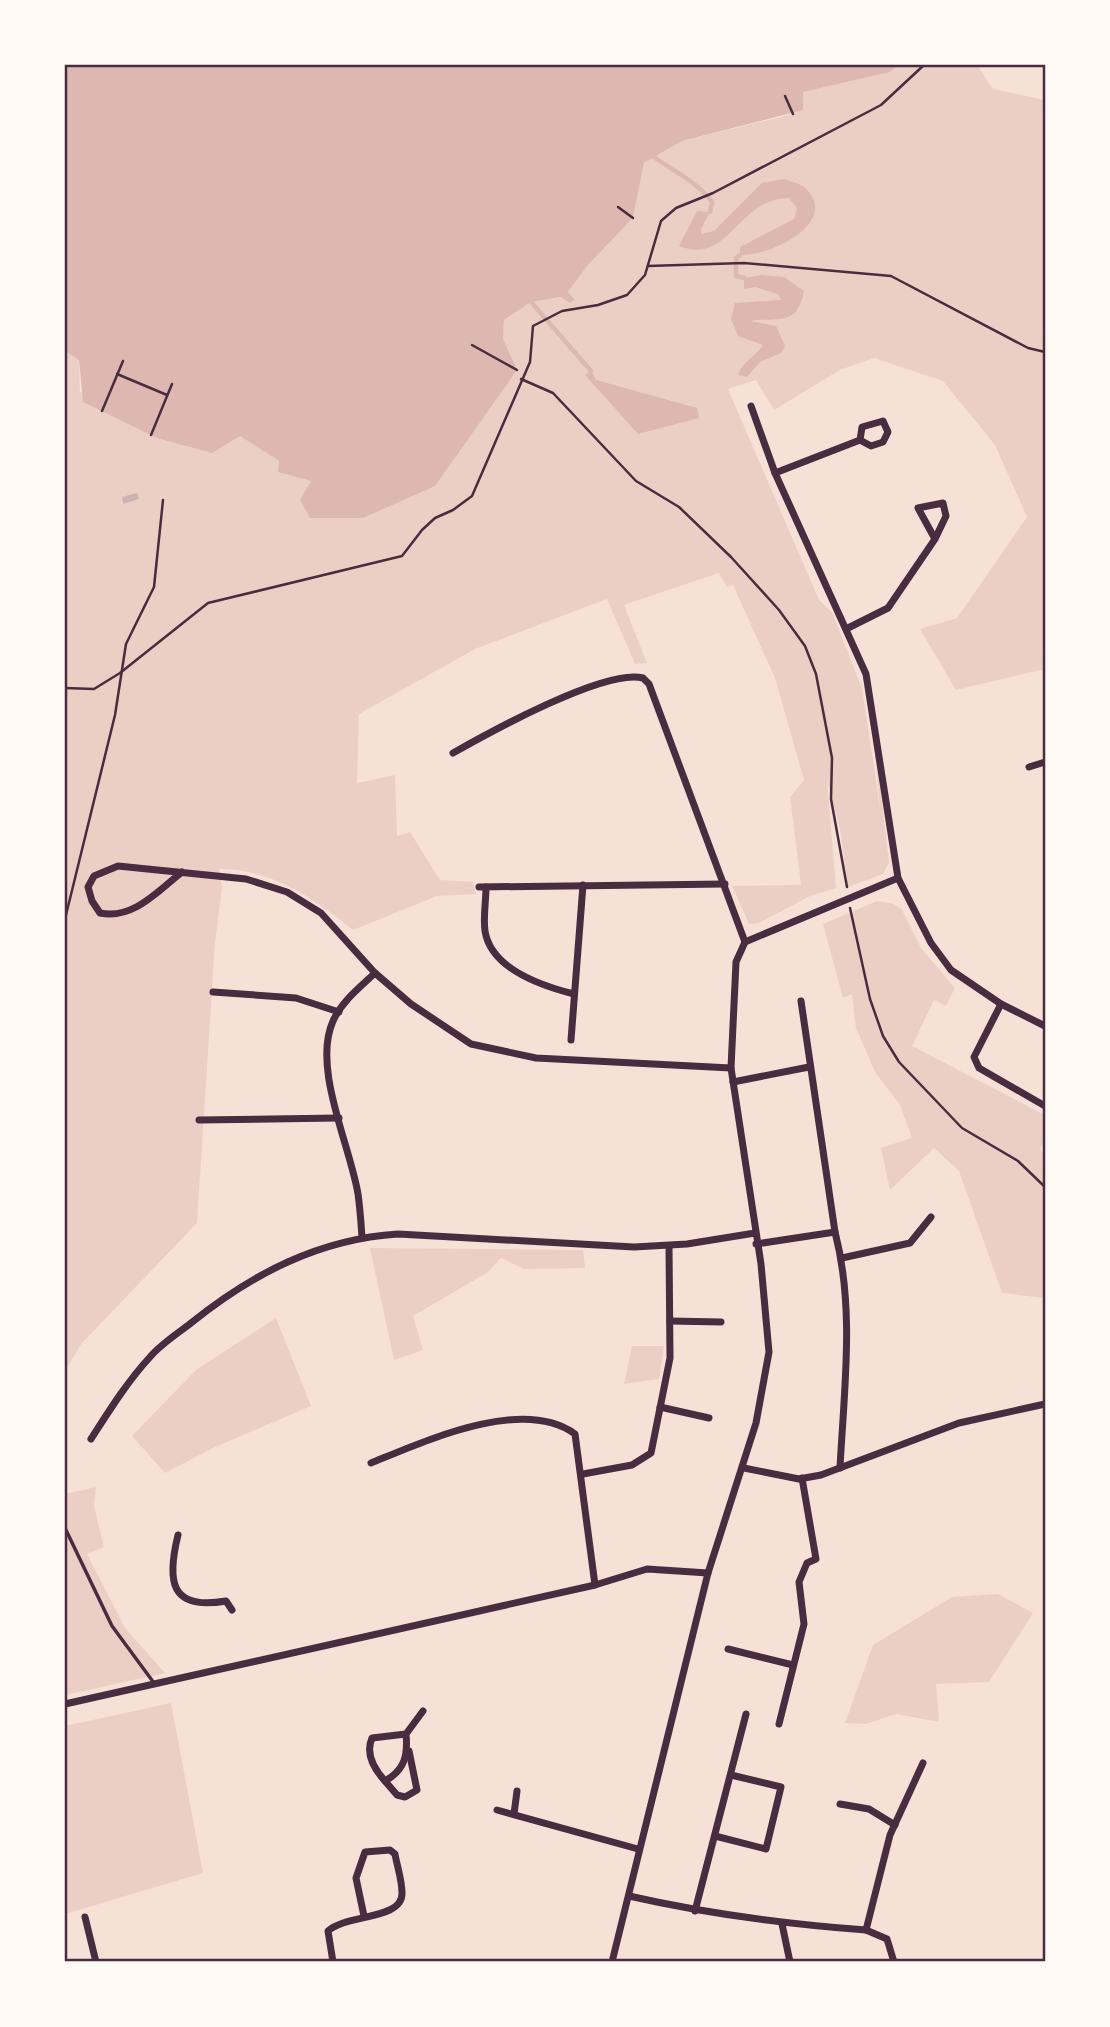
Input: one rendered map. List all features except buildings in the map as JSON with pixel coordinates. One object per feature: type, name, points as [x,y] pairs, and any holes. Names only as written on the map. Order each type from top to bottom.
[{"type":"street","points":[[751,406],[775,473],[866,674],[898,878],[931,943],[951,970],[1001,1003],[1045,1027]]},
{"type":"street","points":[[775,473],[860,440]]},
{"type":"street","points":[[846,629],[888,608],[935,539],[946,516],[943,503],[918,508],[935,539]]},
{"type":"street","points":[[453,753],[511,720],[620,676],[643,678],[649,684],[745,942]]},
{"type":"street","points":[[1029,767],[1045,762]]},
{"type":"street","points":[[182,872],[135,909],[114,916],[100,913],[92,901],[88,887],[94,876],[118,866],[182,872],[246,879],[287,892],[321,913],[375,973],[438,1024],[471,1044],[536,1058],[731,1068]]},
{"type":"street","points":[[612,1962],[708,1573],[744,1468],[769,1352],[761,1264],[731,1068],[736,962],[745,942],[792,920],[849,900],[898,878]]},
{"type":"street","points":[[574,995],[551,989],[511,969],[491,949],[485,930],[483,887],[725,884]]},
{"type":"street","points":[[570,1040],[583,885]]},
{"type":"street","points":[[362,1237],[358,1194],[328,1070],[327,1041],[338,1012],[375,973]]},
{"type":"street","points":[[213,992],[296,998],[338,1012]]},
{"type":"street","points":[[801,1001],[835,1232],[842,1258],[847,1335],[840,1468]]},
{"type":"street","points":[[1001,1003],[974,1057],[979,1068],[1045,1106]]},
{"type":"street","points":[[733,1082],[809,1067]]},
{"type":"street","points":[[199,1120],[339,1118]]},
{"type":"street","points":[[842,1258],[910,1243],[931,1217]]},
{"type":"street","points":[[756,1244],[835,1232]]},
{"type":"street","points":[[91,1439],[122,1390],[152,1354],[228,1293],[269,1269],[362,1237],[398,1234],[561,1245],[669,1246],[755,1233]]},
{"type":"street","points":[[583,1474],[632,1465],[651,1453],[670,1359],[669,1246]]},
{"type":"street","points":[[670,1321],[721,1322]]},
{"type":"street","points":[[744,1468],[776,1476],[802,1478],[840,1468],[959,1423],[1045,1405]]},
{"type":"street","points":[[660,1407],[709,1418]]},
{"type":"street","points":[[371,1463],[428,1440],[477,1426],[535,1418],[563,1425],[575,1434],[583,1474],[595,1585]]},
{"type":"street","points":[[779,1724],[804,1624],[799,1582],[807,1563],[816,1559],[802,1478]]},
{"type":"street","points":[[178,1535],[171,1565],[174,1584],[184,1598],[204,1605],[226,1601],[232,1610]]},
{"type":"street","points":[[65,1704],[595,1585],[647,1569],[708,1573]]},
{"type":"street","points":[[728,1649],[793,1665]]},
{"type":"street","points":[[385,1781],[396,1775],[406,1759],[406,1734],[423,1711]]},
{"type":"street","points":[[695,1911],[746,1714]]},
{"type":"street","points":[[406,1734],[372,1738],[368,1746],[374,1770],[397,1795],[405,1797],[417,1790],[407,1749]]},
{"type":"street","points":[[866,1930],[895,1825],[923,1763]]},
{"type":"street","points":[[715,1836],[766,1849],[782,1787],[731,1775]]},
{"type":"street","points":[[514,1814],[517,1791]]},
{"type":"street","points":[[840,1804],[869,1809],[895,1825]]},
{"type":"street","points":[[497,1810],[638,1849]]},
{"type":"street","points":[[332,1962],[328,1931],[336,1923],[392,1911],[400,1903],[402,1895],[395,1854],[390,1850],[365,1852],[356,1878],[364,1916]]},
{"type":"street","points":[[629,1896],[695,1911],[782,1924],[866,1930],[887,1939],[894,1962]]},
{"type":"street","points":[[85,1917],[96,1962]]},
{"type":"street","points":[[782,1924],[790,1962]]},
{"type":"lane","points":[[65,1528],[111,1626],[155,1684]]},
{"type":"path","points":[[65,688],[94,689],[120,673],[208,603],[402,556],[435,518],[453,510],[472,496],[530,362],[533,326],[562,311],[598,305],[627,295],[645,275],[661,221],[676,208],[713,193],[881,105],[924,65]]},
{"type":"path","points":[[785,96],[793,114]]},
{"type":"path","points":[[618,207],[633,218]]},
{"type":"path","points":[[647,266],[744,263],[891,276],[1028,348],[1045,352]]},
{"type":"path","points":[[472,345],[517,370]]},
{"type":"path","points":[[102,411],[123,361]]},
{"type":"path","points":[[117,374],[167,395]]},
{"type":"path","points":[[521,379],[553,393],[636,481],[679,507],[731,557],[779,610],[805,646],[816,674],[832,758],[831,799],[849,900],[870,999],[883,1036],[899,1062],[962,1128],[1018,1160],[1045,1186]]},
{"type":"path","points":[[151,435],[172,384]]},
{"type":"path","points":[[65,919],[115,715],[125,645],[153,587],[163,500]]},
{"type":"shaded area","points":[[65,65],[898,65],[890,72],[803,92],[803,110],[682,141],[644,163],[633,218],[588,265],[568,292],[575,300],[570,303],[561,297],[531,302],[504,320],[503,339],[517,370],[435,486],[363,518],[310,518],[300,500],[311,481],[278,472],[279,461],[240,436],[212,453],[157,438],[83,402],[79,360],[65,351]]},
{"type":"shaded area","points":[[898,65],[977,65],[993,89],[1045,100],[1045,669],[956,690],[920,629],[957,618],[1027,517],[995,445],[943,381],[874,358],[840,370],[774,410],[756,380],[728,389],[819,600],[832,612],[862,688],[880,807],[873,728],[889,862],[883,874],[848,887],[840,829],[827,780],[836,888],[810,896],[759,923],[749,924],[732,886],[801,885],[790,797],[804,780],[775,678],[733,585],[727,587],[719,573],[624,605],[647,663],[635,664],[607,599],[475,649],[359,714],[357,783],[395,775],[397,836],[410,832],[440,880],[473,882],[476,894],[437,896],[353,930],[323,907],[274,880],[238,870],[219,869],[222,888],[215,942],[197,1223],[82,1343],[65,1371],[65,351],[79,360],[80,392],[240,436],[279,461],[279,472],[311,481],[503,339],[504,320],[531,302],[561,297],[570,303],[574,301],[568,292],[588,265],[633,218],[644,163],[682,141],[793,114],[802,92],[890,72]]},
{"type":"shaded area","points":[[784,179],[805,188],[814,201],[815,213],[808,225],[783,244],[753,254],[740,255],[740,247],[794,219],[797,208],[789,198],[771,201],[757,208],[723,240],[710,247],[696,250],[679,246],[697,211],[710,212],[701,234],[714,231],[762,183]]},
{"type":"shaded area","points":[[762,275],[784,277],[804,291],[797,310],[791,315],[750,321],[776,326],[785,346],[781,353],[760,362],[747,377],[738,375],[763,345],[738,336],[731,319],[735,303],[781,300],[778,294],[755,287],[744,289],[744,278]]},
{"type":"shaded area","points":[[591,371],[596,380],[697,408],[699,418],[638,434],[585,375]]},
{"type":"shaded area","points":[[877,901],[894,904],[902,910],[921,948],[955,988],[946,1006],[934,1000],[912,1046],[1045,1115],[1045,1138],[1040,1149],[1045,1156],[1045,1298],[1002,1293],[959,1171],[934,1148],[890,1190],[881,1148],[912,1138],[900,1105],[875,1072],[856,1028],[852,994],[843,998],[823,924]]},
{"type":"shaded area","points":[[370,1248],[583,1250],[585,1268],[524,1269],[501,1258],[488,1272],[413,1316],[423,1350],[394,1360]]},
{"type":"shaded area","points":[[276,1318],[311,1406],[213,1448],[165,1473],[132,1436],[197,1369]]},
{"type":"shaded area","points":[[632,1346],[664,1346],[659,1379],[624,1384]]},
{"type":"shaded area","points":[[96,1487],[94,1506],[104,1547],[87,1554],[125,1628],[165,1673],[65,1695],[65,1494]]},
{"type":"shaded area","points":[[998,1594],[1033,1613],[989,1682],[936,1684],[939,1722],[896,1714],[866,1724],[845,1723],[873,1645],[952,1597]]},
{"type":"shaded area","points":[[171,1703],[203,1873],[65,1914],[65,1726]]},
{"type":"waterway","points":[[654,157],[707,195],[712,202],[710,212]]},
{"type":"waterway","points":[[740,255],[736,258],[736,276],[744,278]]},
{"type":"waterway","points":[[531,302],[591,371]]}]
